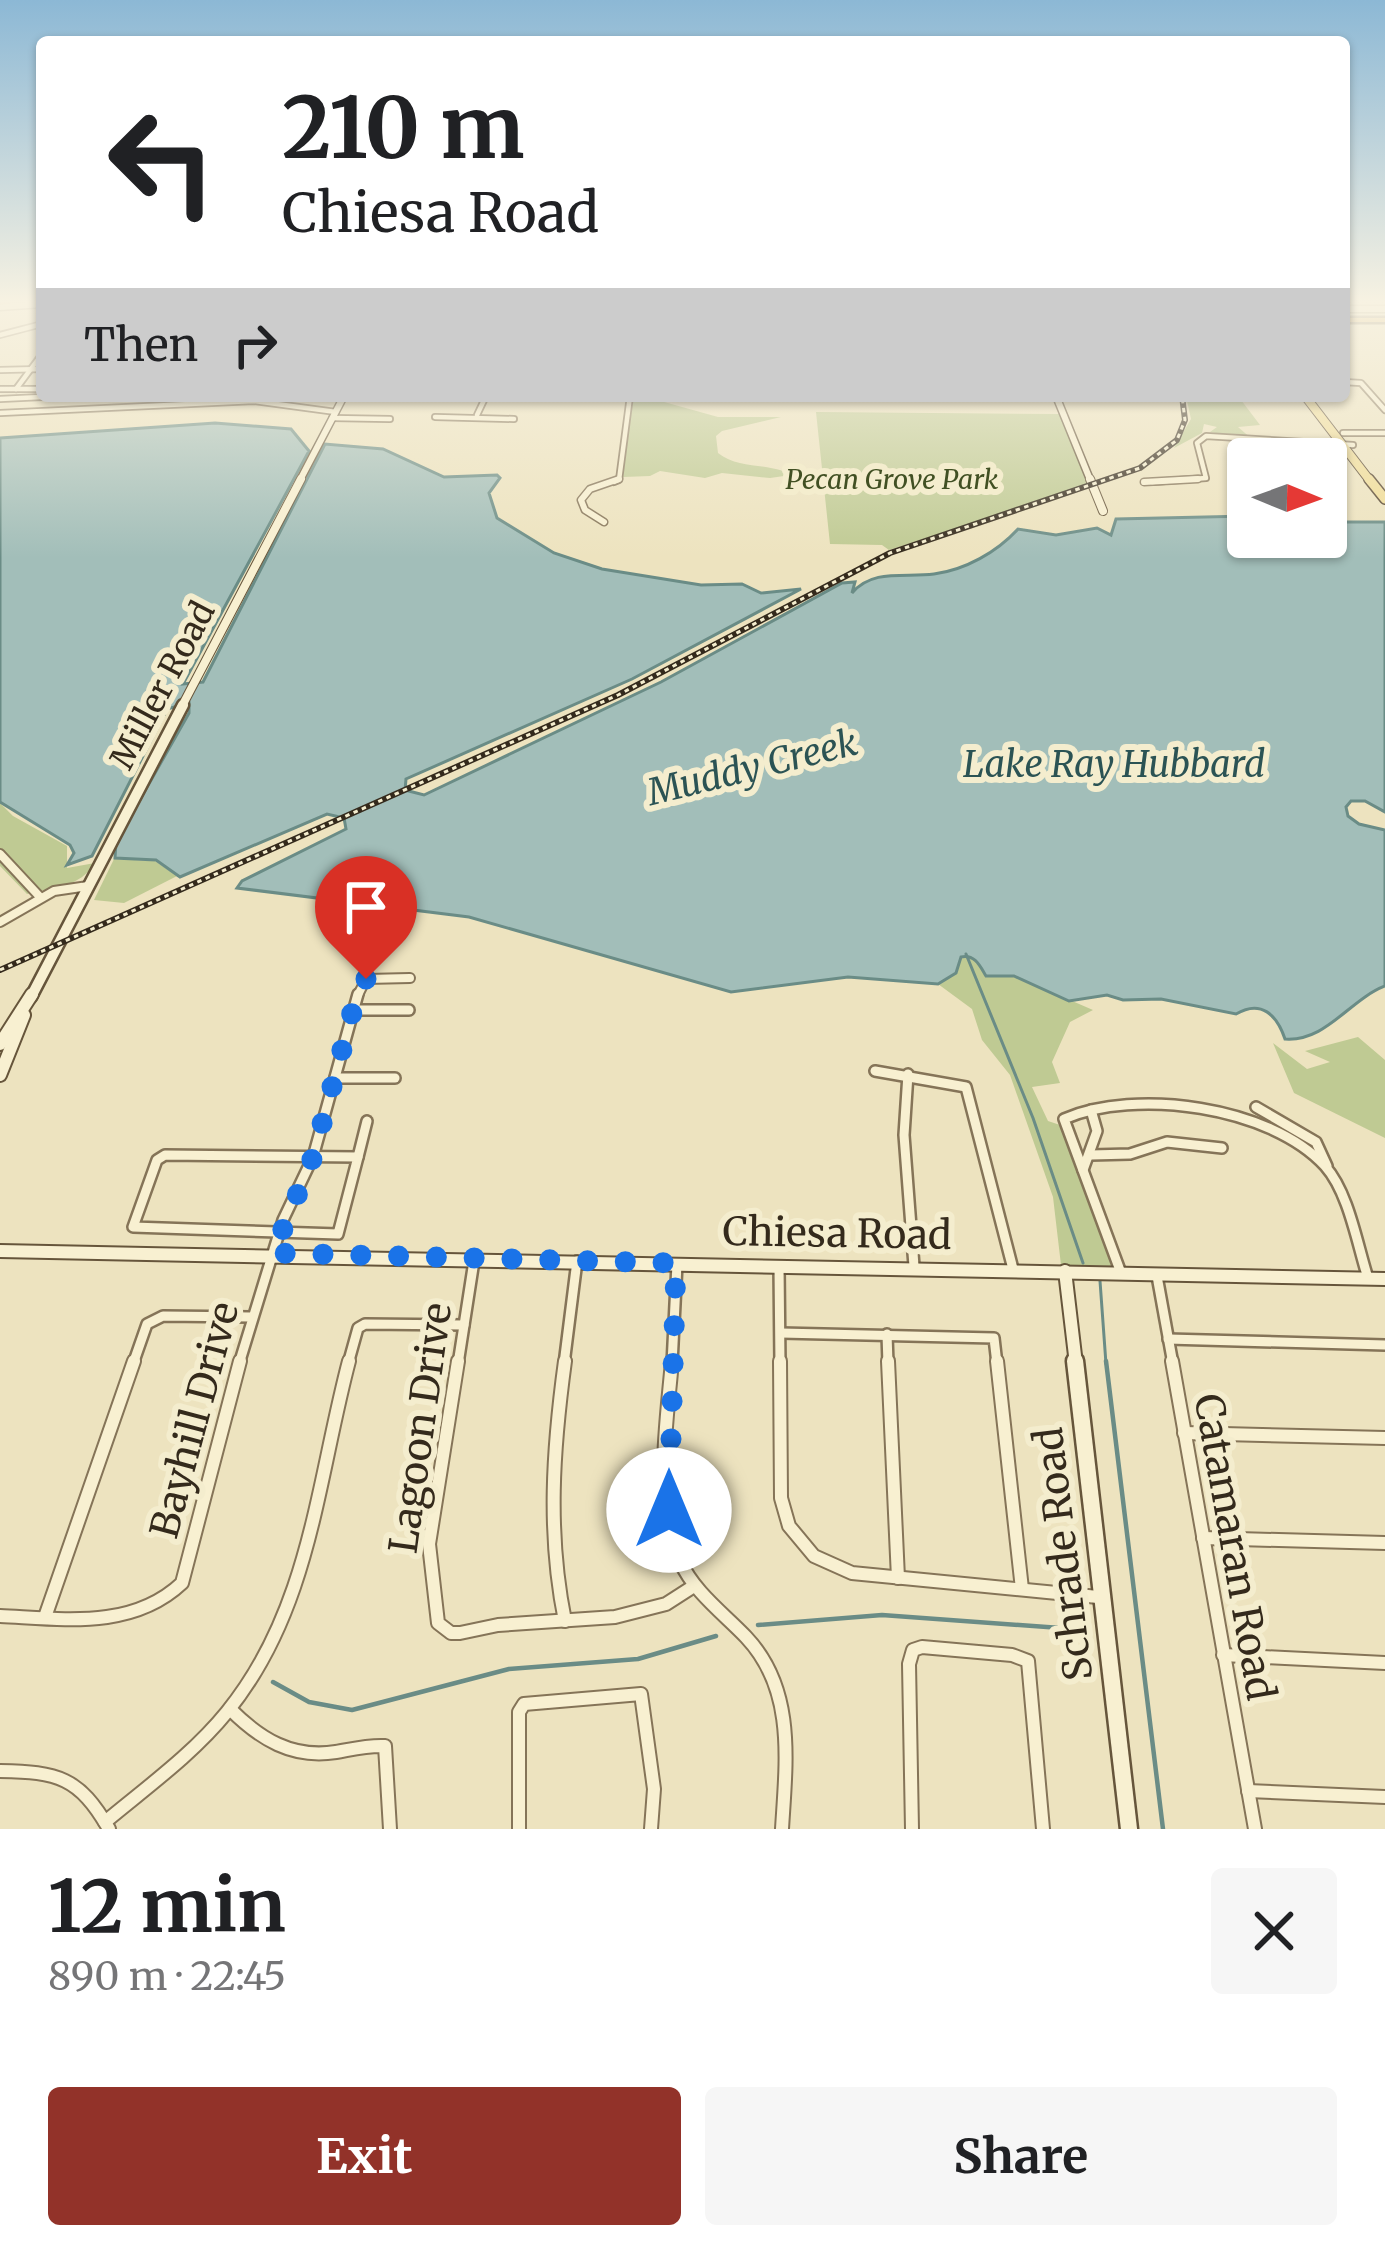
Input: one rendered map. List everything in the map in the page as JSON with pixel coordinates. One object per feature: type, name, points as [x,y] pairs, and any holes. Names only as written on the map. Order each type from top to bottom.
[{"type":"main road","name":"Miller Road","points":[[0,1075],[29,1000],[341,402]]},
{"type":"main road","points":[[1058,402],[1103,511]]},
{"type":"main road","points":[[1315,402],[1345,438]]},
{"type":"main road","points":[[1315,402],[1342,438]]},
{"type":"main road","points":[[1347,445],[1385,499]]},
{"type":"main road","points":[[1347,445],[1385,487]]},
{"type":"main road","points":[[1365,473],[1385,487]]},
{"type":"main road","name":"Miller Road","points":[[0,1044],[29,1000]]},
{"type":"main road","name":"Chiesa Road","points":[[0,1251],[914,1266],[1377,1280]]},
{"type":"main road","name":"Schrade Road","points":[[1065,1271],[1129,1829]]},
{"type":"street","points":[[1365,387],[1385,410]]},
{"type":"street","points":[[0,389],[36,389]]},
{"type":"street","points":[[0,399],[36,397]]},
{"type":"street","points":[[118,409],[123,402]]},
{"type":"street","points":[[143,408],[148,402]]},
{"type":"street","points":[[0,413],[35,416],[223,402]]},
{"type":"street","points":[[271,402],[334,415],[391,419]]},
{"type":"street","points":[[302,408],[306,402]]},
{"type":"street","points":[[477,415],[481,402]]},
{"type":"street","points":[[604,522],[585,510],[580,500],[590,489],[619,479],[629,402]]},
{"type":"street","points":[[435,417],[514,419]]},
{"type":"street","points":[[1343,433],[1385,433]]},
{"type":"street","points":[[1144,482],[1206,478],[1196,443],[1206,436],[1227,439]]},
{"type":"street","points":[[0,854],[40,897]]},
{"type":"street","points":[[0,922],[40,897],[88,886]]},
{"type":"street","name":"Bayhill Drive","points":[[45,1617],[128,1615],[167,1602],[182,1583],[251,1317],[278,1233],[313,1157],[353,1010],[366,979],[410,978]]},
{"type":"street","points":[[353,1010],[409,1010]]},
{"type":"street","points":[[874,1071],[966,1087],[1013,1270]]},
{"type":"street","points":[[908,1074],[904,1135],[914,1266]]},
{"type":"street","points":[[335,1078],[395,1078]]},
{"type":"street","points":[[1120,1273],[1064,1119],[1091,1109],[1165,1105],[1209,1110],[1250,1123],[1327,1168]]},
{"type":"street","points":[[1256,1107],[1316,1142],[1377,1280]]},
{"type":"street","points":[[1082,1172],[1097,1131],[1091,1109]]},
{"type":"street","points":[[358,1157],[165,1155],[157,1160],[134,1222],[138,1230],[338,1234],[358,1157],[367,1121]]},
{"type":"street","points":[[1090,1155],[1130,1154],[1167,1142],[1222,1148]]},
{"type":"street","name":"Lagoon Drive","points":[[475,1259],[429,1544],[433,1606],[438,1623],[451,1633],[565,1621]]},
{"type":"street","points":[[577,1260],[552,1516],[554,1573],[565,1621],[648,1610],[694,1586]]},
{"type":"street","points":[[676,1263],[669,1510],[676,1554],[694,1586],[753,1645],[779,1690],[786,1732],[782,1829]]},
{"type":"street","points":[[779,1264],[781,1498],[785,1519],[805,1549],[824,1564],[852,1573],[1101,1597]]},
{"type":"street","name":"Catamaran Road","points":[[1157,1274],[1255,1829]]},
{"type":"street","points":[[0,1616],[45,1617],[147,1324],[163,1316],[251,1317]]},
{"type":"street","points":[[0,1771],[47,1772],[73,1780],[107,1826],[230,1709],[272,1649],[296,1596],[358,1328],[464,1325]]},
{"type":"street","points":[[781,1333],[989,1336],[996,1345],[1007,1426],[1022,1589]]},
{"type":"street","points":[[887,1334],[898,1578]]},
{"type":"street","points":[[1168,1339],[1385,1345]]},
{"type":"street","points":[[1184,1433],[1385,1438]]},
{"type":"street","points":[[1203,1538],[1385,1544]]},
{"type":"street","points":[[912,1829],[909,1669],[913,1650],[922,1648],[1012,1654],[1028,1661],[1043,1829]]},
{"type":"street","points":[[1223,1655],[1385,1663]]},
{"type":"street","points":[[519,1829],[519,1712],[524,1704],[641,1694],[654,1789],[651,1829]]},
{"type":"street","points":[[230,1709],[254,1733],[288,1751],[324,1754],[385,1746],[390,1829]]},
{"type":"street","points":[[1248,1791],[1385,1797]]},
{"type":"green space","points":[[632,402],[664,402],[718,417],[781,417],[722,431],[716,436],[718,453],[735,462],[791,475],[770,478],[722,473],[705,478],[660,471],[623,477]]},
{"type":"green space","points":[[1187,402],[1243,402],[1260,425],[1238,427],[1251,438],[1246,438],[1210,432],[1217,427],[1204,424],[1202,433],[1174,448],[1191,419]]},
{"type":"green space","name":"Pecan Grove Park","points":[[816,412],[1060,414],[1091,485],[889,550],[882,545],[830,544]]},
{"type":"green space","points":[[0,803],[13,816],[67,846],[67,868],[95,863],[74,882],[27,894],[0,866]]},
{"type":"green space","points":[[114,859],[155,861],[177,876],[124,903],[94,900]]},
{"type":"green space","points":[[961,957],[975,959],[987,976],[1014,976],[1093,1010],[1070,1022],[1052,1062],[1060,1083],[1032,1087],[1048,1121],[1060,1125],[1108,1242],[1111,1266],[1061,1265],[1053,1197],[1010,1075],[982,1040],[972,1009],[938,984],[956,973]]},
{"type":"green space","points":[[1358,1037],[1385,1060],[1385,1138],[1294,1093],[1273,1043],[1307,1069],[1330,1062],[1305,1051]]},
{"type":"water","name":"Lake Ray Hubbard","points":[[215,423],[291,429],[309,451],[183,684],[203,682],[325,444],[383,449],[444,477],[497,475],[500,478],[489,493],[497,518],[554,553],[602,569],[701,585],[742,584],[761,593],[801,589],[632,679],[406,779],[405,790],[424,795],[661,682],[842,583],[855,582],[852,593],[880,577],[957,569],[990,552],[1018,529],[1056,535],[1097,528],[1111,535],[1116,519],[1227,516],[1227,558],[1347,558],[1347,522],[1385,522],[1385,812],[1365,801],[1351,801],[1346,807],[1348,816],[1359,824],[1385,830],[1385,986],[1313,1034],[1285,1039],[1273,1017],[1260,1009],[1236,1014],[1161,999],[1123,1000],[1107,995],[1069,1001],[1014,976],[986,976],[970,957],[961,957],[956,973],[938,984],[848,977],[731,992],[469,917],[237,888],[242,881],[346,829],[344,818],[327,814],[180,877],[156,860],[115,858],[116,842],[189,713],[189,703],[167,709],[92,856],[67,865],[74,853],[70,845],[0,802],[0,438]]},
{"type":"waterway","points":[[966,954],[1033,1118],[1083,1263]]},
{"type":"waterway","points":[[1100,1281],[1106,1364]]},
{"type":"waterway","points":[[1106,1361],[1163,1829]]},
{"type":"waterway","points":[[758,1625],[882,1615],[1088,1630]]},
{"type":"waterway","points":[[273,1682],[309,1702],[352,1710],[509,1669],[638,1659],[716,1636]]},
{"type":"railway","points":[[0,970],[618,695],[890,553],[1140,468],[1177,440],[1185,420],[1183,402]]},
{"type":"route","points":[[366,979],[356,998],[313,1157],[273,1253],[676,1263],[669,1510]]},
{"type":"water label","name":"Muddy Creek","points":[[752,767]]}]
